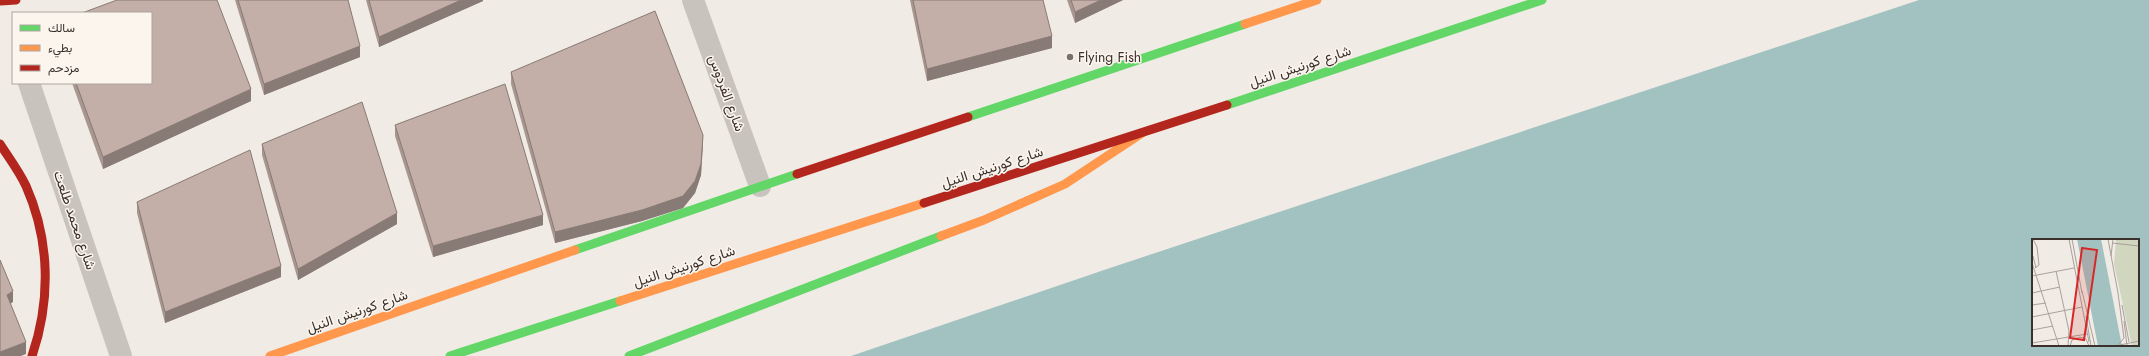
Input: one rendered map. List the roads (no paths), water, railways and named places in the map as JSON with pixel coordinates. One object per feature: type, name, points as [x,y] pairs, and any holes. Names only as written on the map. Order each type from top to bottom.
[{"type":"main road","name":"شارع كورنيش النيل","points":[[270,356],[760,186],[1316,0]]},
{"type":"main road","name":"شارع كورنيش النيل","points":[[450,356],[1142,133],[1542,0]]},
{"type":"main road","points":[[629,356],[984,220],[1065,184],[1142,133]]},
{"type":"main road","points":[[0,144],[25,185],[42,236],[46,290],[38,343],[32,356]]},
{"type":"street","name":"شارع الفردوس","points":[[693,0],[760,186]]},
{"type":"street","name":"شارع محمد طلعت","points":[[29,84],[121,356]]},
{"type":"water","points":[[1919,0],[2149,0],[2149,356],[851,356],[1110,268]]},
{"type":"place","name":"Flying Fish","points":[[1070,57]]}]
